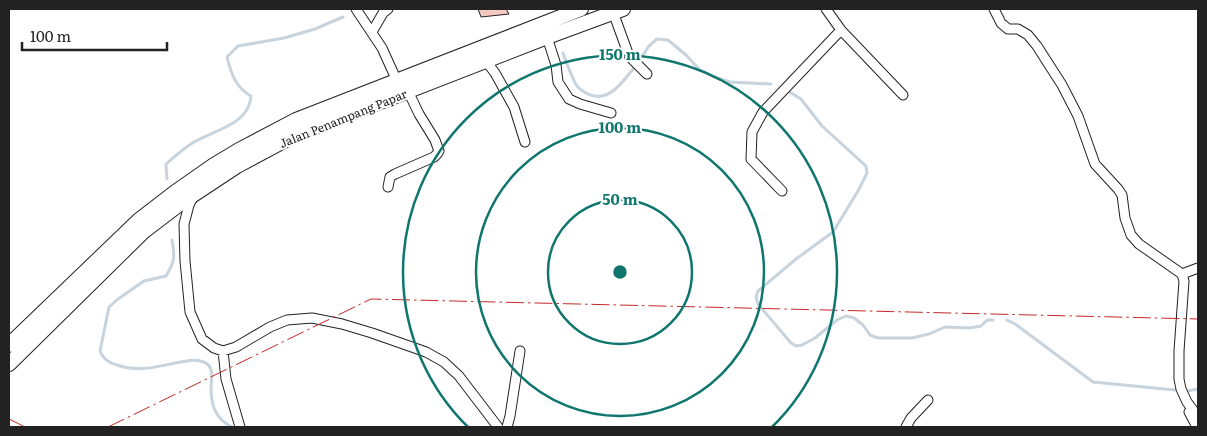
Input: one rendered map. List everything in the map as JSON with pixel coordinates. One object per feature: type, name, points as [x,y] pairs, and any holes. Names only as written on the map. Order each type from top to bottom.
[{"type":"main road","points":[[580,9],[582,16],[600,17]]},
{"type":"main road","name":"Jalan Penampang Papar","points":[[9,345],[139,220],[214,165],[296,120],[580,9]]},
{"type":"main road","name":"Jalan Penampang Papar","points":[[9,364],[143,232],[194,194],[237,166],[295,136],[547,36],[618,10]]},
{"type":"street","points":[[356,9],[382,48],[397,81]]},
{"type":"street","points":[[372,32],[383,13],[388,9]]},
{"type":"street","points":[[826,9],[841,30],[903,94]]},
{"type":"street","points":[[994,9],[1001,23],[1008,28],[1018,29],[1028,35],[1062,86],[1078,116],[1095,164],[1122,195],[1125,218],[1131,235],[1139,244],[1182,274],[1184,281],[1179,379],[1187,402],[1198,417]]},
{"type":"street","points":[[618,10],[629,56],[647,74]]},
{"type":"street","points":[[782,191],[751,159],[752,132],[763,112],[841,30]]},
{"type":"street","points":[[547,36],[556,66],[558,82],[569,99],[610,112]]},
{"type":"street","points":[[486,61],[514,107],[525,142]]},
{"type":"street","points":[[388,187],[390,178],[395,174],[434,157],[439,151],[408,91]]},
{"type":"street","points":[[194,194],[184,224],[185,261],[190,312],[202,339],[214,348],[223,351],[236,347],[288,320],[312,318],[342,324],[426,352],[444,362],[459,376],[498,427]]},
{"type":"street","points":[[166,215],[176,215],[184,224]]},
{"type":"street","points":[[1182,274],[1198,268]]},
{"type":"street","points":[[223,351],[226,379],[239,426]]},
{"type":"street","points":[[507,427],[520,351]]},
{"type":"street","points":[[906,427],[911,418],[928,400]]},
{"type":"street","points":[[1187,402],[1189,413],[1198,427]]},
{"type":"building","points":[[478,9],[506,9],[509,14],[481,17]]},
{"type":"waterway","points":[[167,179],[166,164],[194,142],[237,120],[249,106],[251,96],[237,84],[227,57],[238,46],[284,38],[315,29],[343,17]]},
{"type":"waterway","points":[[641,58],[649,46],[657,39],[668,40],[699,69],[712,76],[730,82],[771,84]]},
{"type":"waterway","points":[[563,53],[577,86],[594,96],[601,96],[613,91],[633,69]]},
{"type":"waterway","points":[[788,91],[801,99],[822,126],[866,166],[867,173],[833,232],[796,259],[758,291],[756,297],[758,304],[791,343],[796,346],[802,345],[815,338],[837,320],[846,316],[854,318],[863,325],[870,335],[878,338],[912,338],[929,334],[945,327],[970,328],[981,326],[987,320],[993,320]]},
{"type":"waterway","points":[[172,240],[174,259],[166,276],[144,281],[109,307],[100,351],[109,362],[141,369],[193,360],[206,363],[212,372],[211,393],[217,415],[232,427]]},
{"type":"waterway","points":[[1007,320],[1093,382],[1175,390]]},
{"type":"waterway","points":[[1187,391],[1198,389]]},
{"type":"power","points":[[108,427],[371,299],[1198,319]]},
{"type":"power","points":[[9,419],[25,427]]}]
